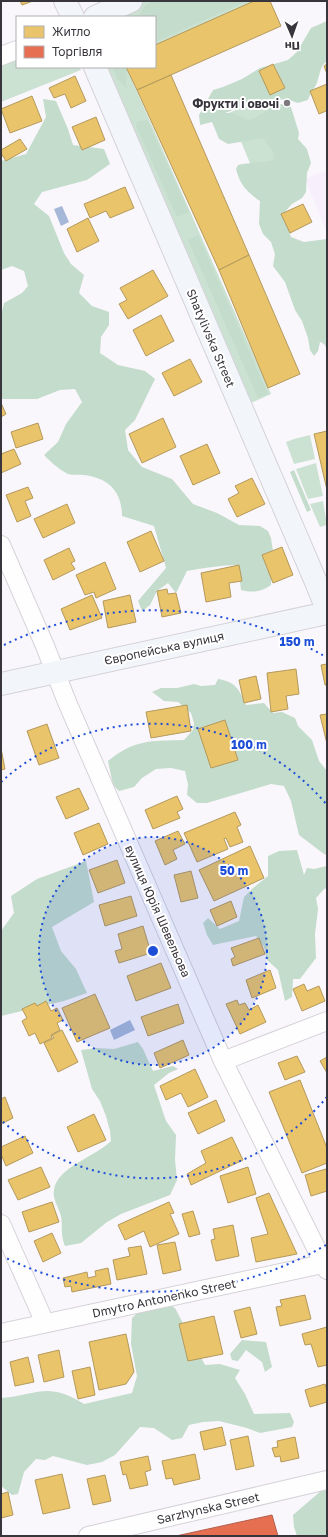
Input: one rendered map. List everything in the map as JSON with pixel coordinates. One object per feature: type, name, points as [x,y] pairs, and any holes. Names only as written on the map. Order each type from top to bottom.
[{"type":"street","points":[[66,1],[73,16]]},
{"type":"street","points":[[97,16],[131,1]]},
{"type":"street","points":[[1,56],[16,50]]},
{"type":"street","name":"Shatylivska Street","points":[[94,68],[310,567],[327,610]]},
{"type":"street","name":"вулиця Юрія Шевельова","points":[[1,545],[223,1061],[326,1266]]},
{"type":"street","name":"Європейська вулиця","points":[[1,684],[327,613]]},
{"type":"street","points":[[223,1061],[327,1020]]},
{"type":"street","points":[[1,1224],[45,1323]]},
{"type":"street","name":"Dmytro Antonenko Street","points":[[1,1333],[326,1266]]},
{"type":"street","name":"Sarzhynska Street","points":[[88,1536],[327,1480]]},
{"type":"shaded area","points":[[327,170],[327,232],[305,179]]},
{"type":"green space","points":[[146,1],[254,1],[156,45],[156,16],[109,16]]},
{"type":"green space","points":[[153,1],[247,1],[156,42],[156,16],[138,16],[146,5]]},
{"type":"green space","points":[[327,21],[327,61],[322,66],[316,85],[308,100],[298,103],[287,99],[254,102],[225,113],[232,113],[248,120],[257,117],[277,104],[291,107],[299,133],[298,139],[307,149],[311,163],[307,173],[306,192],[302,198],[292,204],[283,214],[291,237],[304,242],[327,239],[327,349],[324,344],[320,342],[318,351],[314,356],[310,350],[308,338],[302,321],[295,310],[285,282],[273,266],[275,254],[271,242],[263,234],[259,224],[260,201],[245,188],[236,169],[238,165],[246,163],[273,160],[274,153],[263,138],[228,144],[219,139],[212,122],[200,125],[199,115],[213,90],[242,79],[260,68],[288,60],[297,52],[311,28]]},
{"type":"green space","points":[[16,55],[16,68],[80,68],[81,70],[1,102],[1,62]]},
{"type":"green space","points":[[102,68],[126,68],[271,394],[249,404]]},
{"type":"green space","points":[[112,68],[128,68],[126,81],[127,89],[118,80]]},
{"type":"green space","points":[[267,96],[298,171],[260,187],[229,113]]},
{"type":"green space","points":[[43,99],[56,101],[73,145],[104,149],[110,164],[87,180],[42,192],[34,204],[49,216],[64,253],[71,264],[84,275],[79,293],[92,306],[109,312],[109,325],[101,337],[100,353],[118,365],[145,371],[155,379],[135,420],[125,430],[128,450],[142,467],[172,479],[193,504],[217,513],[239,525],[260,526],[268,531],[271,538],[273,551],[271,585],[264,589],[253,592],[241,590],[238,565],[219,566],[187,571],[176,593],[168,583],[157,591],[150,605],[142,611],[138,601],[166,568],[154,526],[122,516],[119,499],[112,487],[107,483],[93,477],[68,474],[57,467],[44,455],[58,442],[66,424],[82,402],[75,389],[60,390],[37,399],[2,399],[1,316],[4,303],[22,293],[28,286],[24,271],[12,266],[1,270],[1,161],[26,154],[46,117]]},
{"type":"green space","points":[[147,120],[189,212],[177,217],[136,126],[137,122]]},
{"type":"green space","points":[[198,235],[268,394],[258,398],[188,240]]},
{"type":"green space","points":[[310,435],[315,459],[294,464],[286,442]]},
{"type":"green space","points":[[316,463],[323,496],[308,499],[296,469]]},
{"type":"green space","points":[[294,470],[311,510],[307,512],[290,472]]},
{"type":"green space","points":[[323,501],[327,525],[320,527],[310,504]]},
{"type":"green space","points":[[218,679],[233,684],[239,691],[246,705],[264,703],[273,713],[282,712],[295,718],[298,726],[312,740],[319,761],[327,771],[327,855],[299,835],[291,801],[284,786],[271,784],[207,803],[197,803],[187,795],[188,785],[185,771],[171,768],[156,769],[142,778],[134,787],[119,791],[113,785],[108,761],[118,754],[135,745],[153,741],[184,740],[193,730],[194,723],[191,713],[178,702],[164,701],[152,692],[161,688],[177,688],[194,684],[201,686],[215,685]]},
{"type":"green space","points":[[297,850],[304,875],[307,868],[314,869],[327,866],[327,888],[324,889],[316,898],[318,909],[315,934],[316,958],[300,979],[293,979],[292,997],[285,1001],[278,970],[267,960],[264,947],[256,936],[213,945],[207,935],[203,923],[208,918],[220,929],[239,921],[244,897],[268,876],[268,856],[279,851]]},
{"type":"green space","points":[[86,861],[94,902],[52,927],[61,951],[76,969],[87,993],[64,1001],[1,1016],[1,931],[14,913],[11,896],[37,879]]},
{"type":"green space","points":[[138,1042],[143,1049],[153,1071],[173,1066],[178,1069],[169,1073],[154,1085],[166,1121],[176,1135],[175,1160],[177,1180],[170,1195],[121,1214],[107,1222],[81,1243],[65,1246],[61,1216],[54,1196],[54,1190],[57,1182],[69,1169],[111,1141],[106,1116],[100,1101],[92,1089],[81,1050],[96,1048],[114,1049]]},
{"type":"green space","points":[[166,1302],[175,1308],[205,1365],[220,1364],[240,1370],[235,1378],[245,1394],[254,1414],[290,1413],[294,1422],[292,1427],[260,1433],[219,1421],[203,1422],[189,1425],[182,1438],[172,1440],[154,1428],[140,1427],[115,1455],[102,1462],[87,1465],[53,1456],[45,1460],[36,1459],[24,1472],[18,1494],[12,1495],[1,1486],[1,1398],[51,1391],[61,1393],[84,1404],[132,1393],[137,1376],[131,1344],[132,1318],[144,1307]]},
{"type":"green space","points":[[242,1340],[266,1342],[272,1367],[265,1372],[262,1362],[246,1350],[238,1361],[232,1360],[230,1354]]},
{"type":"green space","points":[[322,1490],[327,1490],[327,1536],[297,1536],[294,1527],[293,1515]]},
{"type":"water","points":[[62,206],[69,222],[61,226],[54,209]]},
{"type":"water","points":[[130,1020],[135,1030],[114,1040],[110,1030]]},
{"type":"building: Житло","points":[[20,1],[33,1],[22,5]]},
{"type":"building: Житло","points":[[254,1],[270,1],[281,26],[137,90],[126,68],[156,68],[156,45]]},
{"type":"building: Житло","points":[[273,64],[285,88],[270,95],[259,71]]},
{"type":"building: Житло","points":[[327,64],[327,74],[324,66]]},
{"type":"building: Житло","points":[[171,75],[249,255],[219,270],[137,90]]},
{"type":"building: Житло","points":[[75,76],[86,101],[71,108],[65,94],[54,98],[49,88]]},
{"type":"building: Житло","points":[[327,84],[327,112],[326,111],[319,114],[310,91]]},
{"type":"building: Житло","points":[[32,96],[42,121],[10,133],[1,109]]},
{"type":"building: Житло","points":[[96,117],[105,140],[82,150],[72,127]]},
{"type":"building: Житло","points":[[20,139],[27,149],[6,161],[1,153],[1,150]]},
{"type":"building: Житло","points":[[125,187],[134,208],[110,218],[106,211],[90,218],[84,204]]},
{"type":"building: Житло","points":[[303,204],[312,222],[290,233],[281,214]]},
{"type":"building: Житло","points":[[88,218],[99,241],[77,252],[67,229]]},
{"type":"building: Житло","points":[[249,255],[300,374],[268,388],[219,270]]},
{"type":"building: Житло","points":[[153,270],[168,296],[128,319],[119,304],[127,300],[120,288]]},
{"type":"building: Житло","points":[[161,315],[174,341],[146,356],[133,330]]},
{"type":"building: Житло","points":[[190,359],[202,382],[174,396],[162,373]]},
{"type":"building: Житло","points":[[1,403],[6,414],[1,417]]},
{"type":"building: Житло","points":[[163,418],[176,447],[142,463],[129,434]]},
{"type":"building: Житло","points":[[38,423],[43,439],[16,448],[11,432]]},
{"type":"building: Житло","points":[[327,431],[327,490],[314,434]]},
{"type":"building: Житло","points":[[207,444],[220,473],[193,485],[180,456]]},
{"type":"building: Житло","points":[[14,449],[21,464],[1,473],[1,454]]},
{"type":"building: Житло","points":[[252,478],[265,504],[237,517],[228,499],[239,493],[235,486]]},
{"type":"building: Житло","points":[[28,487],[33,498],[25,501],[31,516],[17,522],[6,495]]},
{"type":"building: Житло","points":[[67,504],[75,523],[43,538],[34,519]]},
{"type":"building: Житло","points":[[151,531],[164,561],[140,572],[127,542]]},
{"type":"building: Житло","points":[[282,547],[293,575],[273,583],[262,555]]},
{"type":"building: Житло","points":[[69,548],[75,561],[71,563],[75,569],[53,580],[44,560]]},
{"type":"building: Житло","points":[[105,562],[116,589],[96,598],[94,592],[85,595],[76,575]]},
{"type":"building: Житло","points":[[239,565],[242,581],[229,583],[231,597],[206,602],[201,573]]},
{"type":"building: Житло","points":[[167,589],[168,594],[176,593],[181,613],[162,617],[157,591]]},
{"type":"building: Житло","points":[[92,595],[102,618],[70,630],[61,609]]},
{"type":"building: Житло","points":[[130,595],[136,622],[108,628],[103,601]]},
{"type":"building: Житло","points":[[327,664],[327,685],[325,685],[321,665]]},
{"type":"building: Житло","points":[[296,669],[299,694],[286,696],[288,709],[271,712],[267,673]]},
{"type":"building: Житло","points":[[256,676],[261,699],[244,703],[239,680]]},
{"type":"building: Житло","points":[[187,705],[191,731],[151,738],[146,712]]},
{"type":"building: Житло","points":[[327,714],[327,744],[320,715]]},
{"type":"building: Житло","points":[[225,720],[238,760],[211,768],[198,729]]},
{"type":"building: Житло","points":[[47,724],[59,758],[39,765],[27,731]]},
{"type":"building: Житло","points":[[1,748],[5,769],[1,770]]},
{"type":"building: Житло","points":[[79,788],[89,809],[66,819],[56,797]]},
{"type":"building: Житло","points":[[177,796],[183,809],[177,812],[180,818],[153,829],[145,810]]},
{"type":"building: Житло","points":[[235,812],[241,825],[237,827],[243,842],[230,847],[226,838],[224,839],[228,849],[197,862],[184,833]]},
{"type":"building: Житло","points":[[99,823],[108,844],[83,855],[74,833]]},
{"type":"building: Житло","points":[[178,831],[185,844],[173,850],[177,859],[165,865],[155,841]]},
{"type":"building: Житло","points":[[250,846],[264,878],[214,901],[199,870]]},
{"type":"building: Житло","points":[[117,860],[125,883],[98,893],[89,870]]},
{"type":"building: Житло","points":[[191,871],[198,898],[181,902],[174,875]]},
{"type":"building: Житло","points":[[131,896],[137,916],[105,926],[99,905]]},
{"type":"building: Житло","points":[[231,901],[237,917],[217,926],[210,910]]},
{"type":"building: Житло","points":[[143,926],[151,953],[119,963],[115,951],[122,949],[118,934]]},
{"type":"building: Житло","points":[[259,938],[265,954],[233,966],[231,959],[235,957],[231,948]]},
{"type":"building: Житло","points":[[161,963],[171,988],[136,1001],[127,976]]},
{"type":"building: Житло","points":[[270,970],[276,988],[252,998],[246,980]]},
{"type":"building: Житло","points":[[304,984],[307,991],[319,986],[325,1001],[302,1011],[293,989]]},
{"type":"building: Житло","points":[[95,994],[110,1028],[77,1042],[62,1008]]},
{"type":"building: Житло","points":[[237,1000],[239,1005],[245,1003],[249,1010],[258,1005],[266,1022],[240,1034],[226,1004]]},
{"type":"building: Житло","points":[[46,1001],[51,1011],[57,1008],[63,1020],[57,1023],[60,1030],[51,1035],[52,1038],[40,1044],[35,1033],[29,1036],[22,1021],[27,1018],[22,1009],[35,1003],[37,1006]]},
{"type":"building: Житло","points":[[178,1004],[184,1023],[148,1036],[141,1017]]},
{"type":"building: Житло","points":[[62,1030],[78,1062],[58,1072],[44,1043],[54,1038],[52,1035]]},
{"type":"building: Житло","points":[[183,1040],[189,1055],[160,1068],[154,1053]]},
{"type":"building: Житло","points":[[297,1056],[305,1072],[285,1080],[278,1063]]},
{"type":"building: Житло","points":[[327,1057],[327,1073],[320,1061]]},
{"type":"building: Житло","points":[[195,1069],[208,1097],[188,1107],[181,1093],[166,1100],[160,1086]]},
{"type":"building: Житло","points":[[300,1080],[327,1148],[327,1163],[302,1173],[269,1092]]},
{"type":"building: Житло","points":[[5,1097],[13,1118],[1,1124],[1,1099]]},
{"type":"building: Житло","points":[[216,1100],[225,1121],[198,1134],[188,1113]]},
{"type":"building: Житло","points":[[94,1114],[106,1140],[78,1152],[67,1127]]},
{"type":"building: Житло","points":[[25,1136],[33,1153],[6,1166],[1,1154],[1,1147]]},
{"type":"building: Житло","points":[[232,1137],[243,1160],[191,1185],[187,1174],[206,1163],[201,1151]]},
{"type":"building: Житло","points":[[41,1167],[50,1187],[18,1200],[8,1180]]},
{"type":"building: Житло","points":[[248,1167],[256,1194],[228,1203],[220,1176]]},
{"type":"building: Житло","points":[[326,1169],[327,1191],[311,1196],[305,1175]]},
{"type":"building: Житло","points":[[269,1193],[297,1254],[256,1262],[251,1238],[268,1234],[256,1198]]},
{"type":"building: Житло","points":[[52,1202],[59,1222],[29,1232],[22,1212]]},
{"type":"building: Житло","points":[[169,1202],[174,1213],[170,1214],[179,1234],[150,1247],[144,1231],[125,1240],[118,1225]]},
{"type":"building: Житло","points":[[193,1211],[200,1234],[189,1237],[182,1214]]},
{"type":"building: Житло","points":[[233,1225],[239,1256],[216,1261],[211,1240],[215,1239],[213,1229]]},
{"type":"building: Житло","points":[[52,1233],[61,1253],[43,1262],[34,1241]]},
{"type":"building: Житло","points":[[175,1242],[181,1270],[163,1274],[157,1245]]},
{"type":"building: Житло","points":[[141,1246],[147,1274],[117,1280],[113,1260],[130,1256],[128,1248]]},
{"type":"building: Житло","points":[[108,1268],[111,1284],[72,1292],[71,1286],[65,1287],[63,1278],[87,1272],[88,1278],[96,1276],[95,1271]]},
{"type":"building: Житло","points":[[305,1295],[311,1319],[280,1326],[276,1307],[282,1306],[280,1300]]},
{"type":"building: Житло","points":[[250,1307],[257,1334],[241,1338],[234,1311]]},
{"type":"building: Житло","points":[[214,1316],[223,1354],[188,1361],[179,1324]]},
{"type":"building: Житло","points":[[327,1327],[327,1365],[318,1367],[311,1344],[305,1345],[302,1334]]},
{"type":"building: Житло","points":[[126,1334],[134,1372],[126,1384],[99,1390],[89,1342]]},
{"type":"building: Житло","points":[[59,1350],[64,1377],[44,1382],[38,1355]]},
{"type":"building: Житло","points":[[28,1357],[34,1382],[15,1386],[10,1362]]},
{"type":"building: Житло","points":[[90,1367],[95,1395],[78,1399],[72,1371]]},
{"type":"building: Житло","points":[[325,1384],[327,1391],[327,1402],[310,1407],[305,1390]]},
{"type":"building: Житло","points":[[222,1427],[226,1445],[204,1450],[200,1432]]},
{"type":"building: Житло","points":[[248,1436],[254,1466],[236,1470],[230,1440]]},
{"type":"building: Житло","points":[[295,1437],[299,1458],[281,1462],[280,1456],[275,1457],[272,1448],[278,1447],[277,1441]]},
{"type":"building: Житло","points":[[195,1454],[200,1479],[174,1485],[172,1478],[166,1479],[162,1461]]},
{"type":"building: Житло","points":[[148,1456],[151,1470],[145,1472],[148,1485],[130,1489],[126,1474],[123,1475],[120,1462]]},
{"type":"building: Житло","points":[[62,1474],[70,1508],[43,1514],[35,1480]]},
{"type":"building: Житло","points":[[105,1475],[111,1501],[93,1505],[87,1479]]},
{"type":"building: Житло","points":[[8,1492],[13,1515],[1,1518],[1,1494]]},
{"type":"building: Торгівля","points":[[272,1515],[278,1536],[176,1536]]},
{"type":"place","name":"Фрукти і овочі","points":[[287,103]]}]
